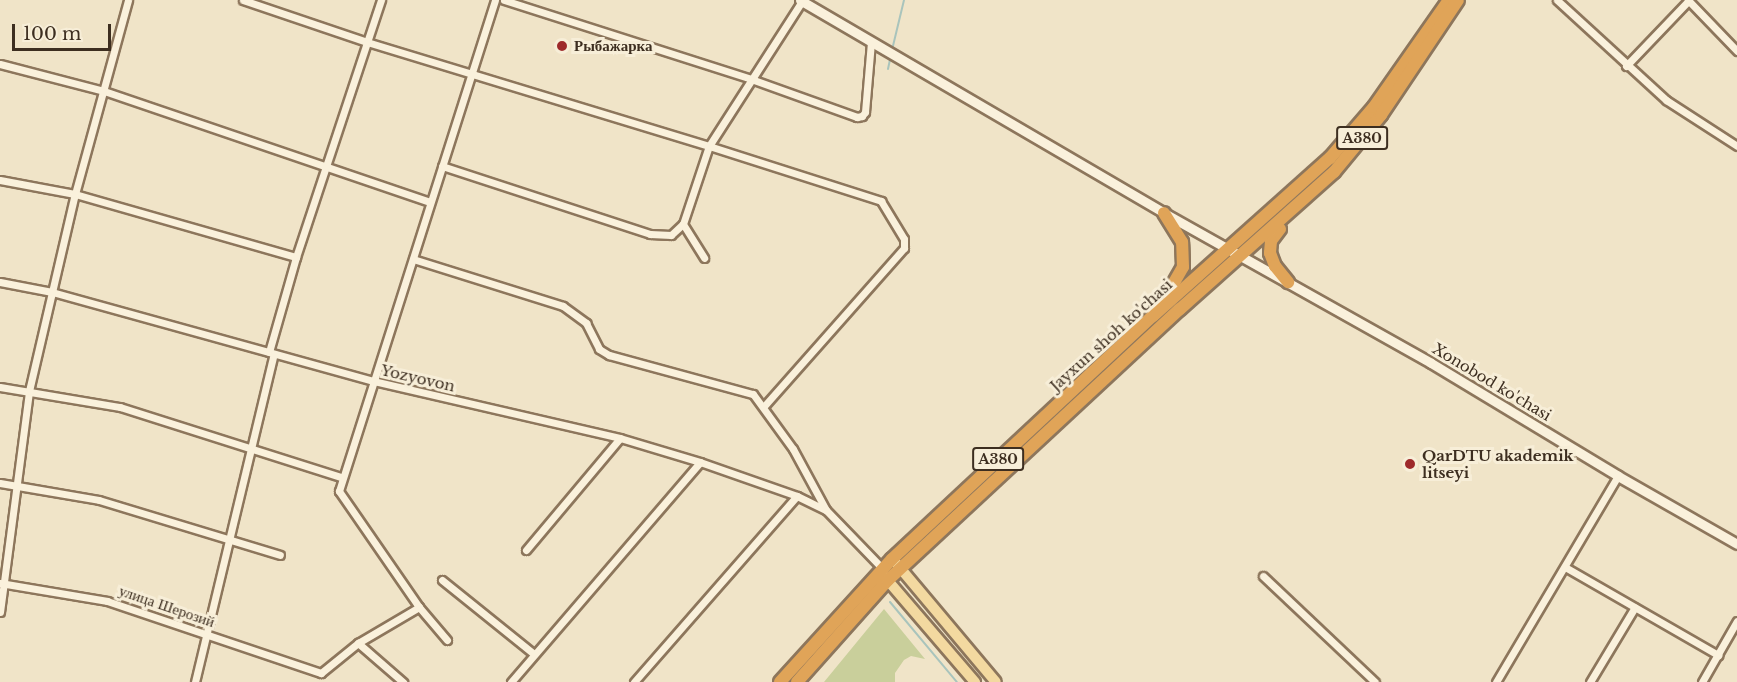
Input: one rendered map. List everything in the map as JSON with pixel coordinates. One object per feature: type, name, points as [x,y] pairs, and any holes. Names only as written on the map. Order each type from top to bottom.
[{"type":"highway","name":"Jayxun shoh ko'chasi","points":[[896,564],[1153,316],[1330,158],[1374,107],[1449,0]]},
{"type":"highway","name":"Jayxun shoh ko'chasi","points":[[780,682],[883,573],[896,564],[1334,172],[1382,114],[1458,0]]},
{"type":"highway","points":[[1288,282],[1275,266],[1270,254],[1271,241],[1302,202]]},
{"type":"highway","points":[[1153,316],[1183,267],[1182,242],[1164,213]]},
{"type":"highway","name":"Jayxun shoh ko'chasi","points":[[797,682],[883,573]]},
{"type":"main road","name":"Xonobod ko'chasi","points":[[801,1],[1164,213],[1431,363],[1618,476],[1737,544]]},
{"type":"main road","points":[[896,564],[996,682]]},
{"type":"main road","points":[[883,573],[975,682]]},
{"type":"street","points":[[0,612],[29,391],[75,194],[128,0]]},
{"type":"street","points":[[243,0],[367,42],[881,201],[904,239],[904,248],[764,406]]},
{"type":"street","points":[[195,682],[271,353],[296,257],[381,0]]},
{"type":"street","points":[[447,640],[419,607],[339,491],[341,477],[473,75],[495,0]]},
{"type":"street","points":[[504,0],[751,79],[857,117],[862,116],[872,42]]},
{"type":"street","points":[[1557,0],[1626,66],[1685,115],[1737,146]]},
{"type":"street","points":[[1626,66],[1688,0],[1737,51]]},
{"type":"street","points":[[442,165],[650,234],[671,235],[683,224],[709,146],[801,1]]},
{"type":"street","points":[[0,64],[104,91],[327,165],[430,202]]},
{"type":"street","points":[[0,180],[75,194],[296,257]]},
{"type":"street","points":[[683,224],[704,258]]},
{"type":"street","points":[[413,259],[564,306],[585,323],[599,349],[609,356],[753,394],[764,406],[793,449],[826,510],[883,573]]},
{"type":"street","name":"Yozyovon","points":[[0,282],[52,292],[373,381],[620,438],[700,462],[797,496],[826,510]]},
{"type":"street","points":[[0,387],[120,407],[341,477]]},
{"type":"street","points":[[526,550],[620,438]]},
{"type":"street","points":[[511,682],[700,462]]},
{"type":"street","points":[[1496,682],[1618,476]]},
{"type":"street","points":[[0,483],[99,500],[280,555]]},
{"type":"street","points":[[634,682],[797,496]]},
{"type":"street","points":[[1565,567],[1718,655]]},
{"type":"street","points":[[1263,576],[1375,682]]},
{"type":"street","points":[[442,580],[534,654]]},
{"type":"street","name":"улица Шерозий","points":[[2,583],[107,601],[321,673],[358,643]]},
{"type":"street","points":[[403,682],[358,643],[419,607]]},
{"type":"street","points":[[1590,682],[1635,607]]},
{"type":"street","points":[[1702,682],[1737,621]]},
{"type":"green space","points":[[884,609],[925,659],[911,656],[904,660],[895,673],[895,682],[824,682]]},
{"type":"waterway","points":[[892,50],[904,0]]},
{"type":"waterway","points":[[888,69],[891,55]]},
{"type":"waterway","points":[[890,602],[957,682]]},
{"type":"place","name":"Рыбажарка","points":[[562,46]]},
{"type":"place","name":"QarDTU akademik litseyi","points":[[1410,464]]}]
